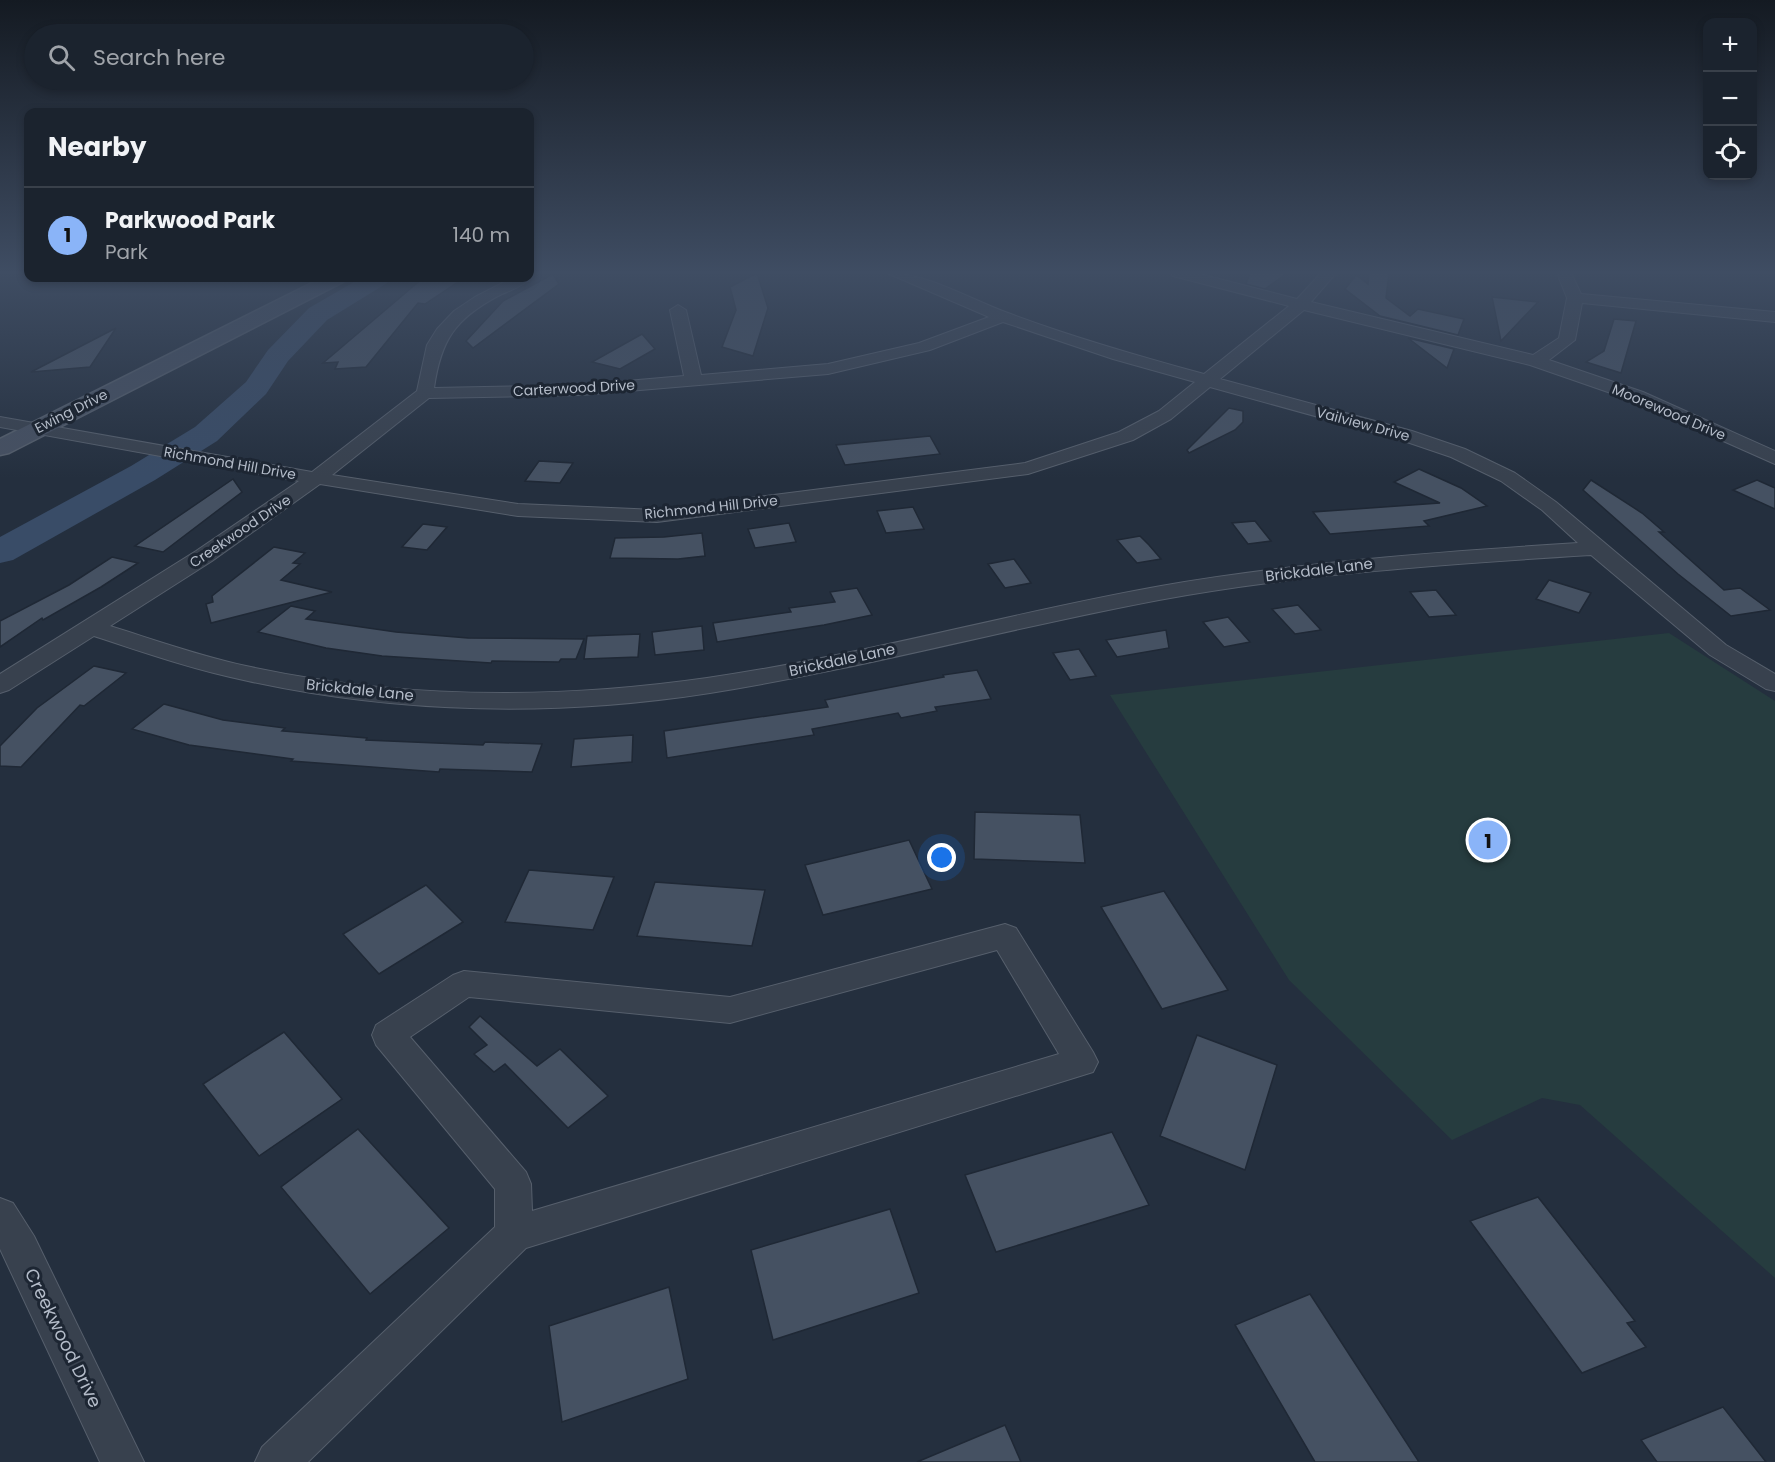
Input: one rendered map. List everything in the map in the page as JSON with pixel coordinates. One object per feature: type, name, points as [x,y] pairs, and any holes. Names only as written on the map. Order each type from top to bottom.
[{"type":"main road","name":"Ewing Drive","points":[[0,448],[211,341]]},
{"type":"street","points":[[425,393],[430,361],[438,341]]},
{"type":"street","points":[[685,341],[694,381]]},
{"type":"street","name":"Carterwood Drive","points":[[425,393],[581,390],[828,369],[866,362],[939,341]]},
{"type":"street","name":"Vailview Drive","points":[[1075,341],[1206,382],[1405,435],[1458,453],[1508,477],[1550,506],[1596,548],[1718,650],[1775,684]]},
{"type":"street","name":"Richmond Hill Drive","points":[[0,422],[316,478],[518,510],[657,516],[1028,468],[1125,436],[1165,415],[1256,341]]},
{"type":"street","name":"Moorewood Drive","points":[[1453,341],[1536,361],[1637,396],[1775,458]]},
{"type":"street","points":[[1536,361],[1565,341]]},
{"type":"street","name":"Creekwood Drive","points":[[0,685],[204,556],[316,478],[425,393]]},
{"type":"street","name":"Brickdale Lane","points":[[91,627],[169,652],[265,678],[373,694],[562,700],[643,694],[729,682],[1159,593],[1292,573],[1409,560],[1596,548]]},
{"type":"street","points":[[277,1462],[514,1234],[1081,1062],[1005,936],[730,1010],[464,984],[388,1035],[513,1184],[514,1234]]},
{"type":"street","name":"Creekwood Drive","points":[[0,1215],[21,1249],[123,1462]]},
{"type":"green space","points":[[1669,633],[1775,701],[1775,1278],[1580,1105],[1542,1098],[1452,1140],[1289,980],[1110,695]]},
{"type":"building","points":[[90,341],[107,341],[90,367],[31,372]]},
{"type":"building","points":[[349,341],[387,341],[366,367],[335,369],[338,362],[323,363]]},
{"type":"building","points":[[466,341],[482,341],[473,348]]},
{"type":"building","points":[[629,341],[648,341],[655,349],[620,369],[592,362]]},
{"type":"building","points":[[724,341],[758,341],[753,356],[722,347]]},
{"type":"building","points":[[1412,341],[1454,349],[1447,368]]},
{"type":"building","points":[[1607,341],[1630,341],[1621,373],[1586,362],[1604,351]]},
{"type":"building","points":[[1229,408],[1243,411],[1243,422],[1235,430],[1189,453],[1187,450]]},
{"type":"building","points":[[930,436],[940,454],[845,465],[836,445]]},
{"type":"building","points":[[539,461],[573,463],[560,483],[525,481]]},
{"type":"building","points":[[1419,469],[1461,488],[1487,506],[1424,521],[1429,526],[1330,534],[1313,512],[1440,503],[1394,482]]},
{"type":"building","points":[[233,479],[242,492],[163,552],[135,546]]},
{"type":"building","points":[[1591,480],[1642,513],[1664,532],[1659,532],[1724,590],[1740,588],[1770,610],[1731,616],[1678,574],[1583,490]]},
{"type":"building","points":[[1757,480],[1775,488],[1775,509],[1733,490]]},
{"type":"building","points":[[913,507],[924,529],[886,533],[877,511]]},
{"type":"building","points":[[1255,521],[1271,541],[1248,544],[1232,523]]},
{"type":"building","points":[[789,523],[796,542],[755,548],[748,529]]},
{"type":"building","points":[[423,524],[447,527],[427,550],[402,547]]},
{"type":"building","points":[[702,533],[705,556],[678,559],[610,558],[615,538],[664,537]]},
{"type":"building","points":[[1140,536],[1161,559],[1137,563],[1117,540]]},
{"type":"building","points":[[274,547],[305,553],[293,563],[300,564],[281,580],[332,592],[211,623],[206,604],[213,602],[212,596]]},
{"type":"building","points":[[112,557],[138,563],[101,587],[43,620],[42,618],[0,647],[0,621],[69,585]]},
{"type":"building","points":[[1014,559],[1031,583],[1005,588],[988,564]]},
{"type":"building","points":[[1549,580],[1591,593],[1579,613],[1536,599]]},
{"type":"building","points":[[857,588],[872,615],[717,642],[713,623],[791,612],[789,608],[835,602],[830,592]]},
{"type":"building","points":[[1436,590],[1456,615],[1429,617],[1410,592]]},
{"type":"building","points":[[1298,605],[1321,630],[1295,634],[1272,609]]},
{"type":"building","points":[[291,606],[315,611],[306,619],[396,632],[468,638],[584,639],[576,659],[561,659],[559,662],[492,661],[491,663],[382,656],[326,648],[258,632]]},
{"type":"building","points":[[1228,617],[1250,642],[1224,647],[1203,622]]},
{"type":"building","points":[[702,626],[704,650],[655,655],[652,632]]},
{"type":"building","points":[[1166,630],[1169,648],[1117,657],[1106,640]]},
{"type":"building","points":[[640,634],[638,657],[584,659],[587,636]]},
{"type":"building","points":[[1079,649],[1096,676],[1070,680],[1053,653]]},
{"type":"building","points":[[94,666],[126,673],[84,706],[80,705],[21,767],[0,766],[0,746],[37,708]]},
{"type":"building","points":[[977,670],[991,699],[935,707],[937,711],[901,718],[898,713],[812,729],[814,735],[667,758],[664,731],[828,707],[825,700]]},
{"type":"building","points":[[164,704],[223,720],[285,728],[282,731],[367,738],[366,740],[483,745],[485,742],[542,744],[532,772],[440,769],[439,772],[291,761],[293,759],[189,745],[132,729]]},
{"type":"building","points":[[633,735],[632,762],[571,767],[574,739]]},
{"type":"building","points":[[975,812],[1080,815],[1085,863],[974,859]]},
{"type":"building","points":[[909,840],[932,889],[823,915],[805,865]]},
{"type":"building","points":[[529,870],[614,877],[593,930],[505,922]]},
{"type":"building","points":[[655,882],[765,890],[752,946],[637,936]]},
{"type":"building","points":[[426,885],[463,922],[379,974],[343,934]]},
{"type":"building","points":[[1164,891],[1228,990],[1162,1009],[1101,907]]},
{"type":"building","points":[[480,1016],[537,1066],[560,1049],[608,1096],[568,1128],[505,1064],[494,1072],[474,1054],[487,1045],[469,1027]]},
{"type":"building","points":[[284,1032],[342,1099],[259,1156],[203,1084]]},
{"type":"building","points":[[1197,1035],[1277,1065],[1245,1170],[1160,1136]]},
{"type":"building","points":[[358,1129],[449,1228],[370,1294],[281,1187]]},
{"type":"building","points":[[1112,1132],[1149,1205],[996,1252],[965,1175]]},
{"type":"building","points":[[1538,1197],[1635,1321],[1627,1323],[1646,1347],[1582,1373],[1470,1221]]},
{"type":"building","points":[[890,1209],[919,1293],[773,1340],[751,1250]]},
{"type":"building","points":[[669,1287],[688,1379],[562,1422],[549,1326]]},
{"type":"building","points":[[1310,1294],[1419,1462],[1315,1462],[1235,1325]]},
{"type":"building","points":[[1723,1407],[1766,1462],[1657,1462],[1641,1440]]},
{"type":"building","points":[[1005,1425],[1021,1462],[917,1462]]},
{"type":"waterway","points":[[0,552],[143,473],[206,434],[256,388],[278,356],[292,341]]},
{"type":"place","name":"Parkwood Park","points":[[1488,840]]}]
